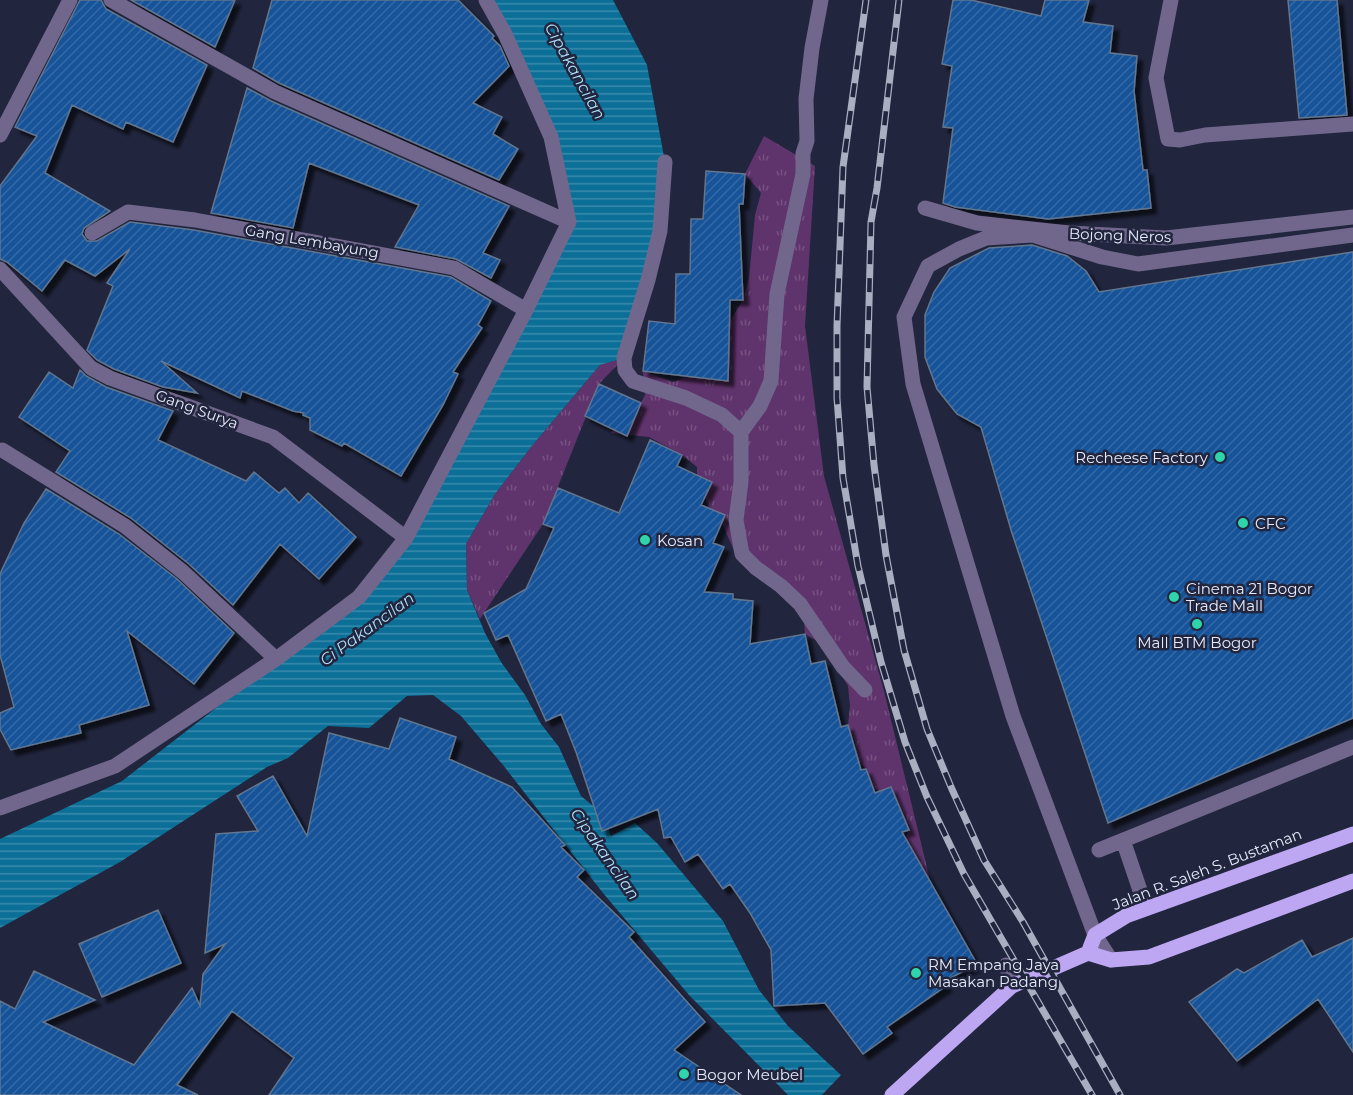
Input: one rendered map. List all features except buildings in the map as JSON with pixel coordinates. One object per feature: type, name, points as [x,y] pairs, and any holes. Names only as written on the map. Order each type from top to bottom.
[{"type":"main road","name":"Jalan R. Saleh S. Bustaman","points":[[1095,935],[1126,916],[1146,908],[1353,834]]},
{"type":"main road","points":[[895,1092],[1012,986],[1089,953],[1111,960],[1149,957],[1353,881]]},
{"type":"main road","points":[[1089,953],[1095,935]]},
{"type":"street","points":[[0,135],[70,0]]},
{"type":"street","points":[[0,808],[115,766],[276,659],[359,597],[406,538],[526,310],[569,222],[551,138],[506,34],[486,0]]},
{"type":"street","points":[[821,0],[806,99],[807,141],[803,153],[803,174],[777,294],[771,381],[760,406],[741,432],[741,482],[736,520],[742,554],[756,568],[782,586],[800,604],[843,668],[865,690]]},
{"type":"street","points":[[1171,0],[1156,78],[1168,139],[1180,140],[1205,135],[1353,124]]},
{"type":"street","points":[[113,1],[275,92],[569,222]]},
{"type":"street","points":[[665,162],[660,231],[646,289],[624,358],[625,370],[633,381],[686,398],[722,415],[741,432]]},
{"type":"street","name":"Bojong Neros","points":[[925,208],[977,223],[1069,233],[1156,238],[1353,217]]},
{"type":"street","name":"Gang Lembayung","points":[[92,233],[128,212],[195,220],[454,267],[526,310]]},
{"type":"street","points":[[1111,960],[1095,935],[1013,716],[913,384],[904,317],[928,266],[959,249],[986,238],[1033,235],[1102,257],[1138,264],[1353,235]]},
{"type":"street","name":"Gang Surya","points":[[0,269],[91,368],[110,378],[273,437],[406,538]]},
{"type":"street","points":[[1,450],[125,526],[183,572],[276,659]]},
{"type":"street","points":[[1099,850],[1353,747]]},
{"type":"street","points":[[1123,840],[1146,908]]},
{"type":"street","points":[[1006,965],[1012,986]]},
{"type":"green space","points":[[764,136],[815,166],[805,326],[824,476],[884,691],[931,884],[905,839],[909,830],[871,783],[866,769],[859,762],[848,725],[850,706],[848,686],[822,644],[805,634],[804,621],[791,603],[739,562],[722,523],[708,507],[705,497],[711,482],[697,476],[697,467],[682,455],[649,437],[611,433],[623,414],[641,403],[645,395],[643,371],[673,382],[694,374],[743,300],[749,278],[755,215],[761,193],[745,174]]},
{"type":"green space","points":[[624,358],[599,384],[543,524],[480,619],[467,590],[466,544],[495,494],[600,365]]},
{"type":"water","points":[[486,0],[613,0],[647,65],[665,162],[660,231],[624,358],[600,365],[495,494],[466,544],[467,590],[485,633],[501,662],[525,695],[541,724],[559,747],[581,796],[603,814],[611,836],[635,823],[657,843],[723,921],[759,990],[788,1026],[841,1075],[822,1095],[788,1095],[689,995],[603,893],[503,765],[461,716],[433,695],[407,696],[369,728],[328,726],[288,758],[267,767],[120,862],[0,928],[0,839],[122,781],[359,597],[407,535],[569,222],[551,137]]},
{"type":"railway","points":[[866,0],[843,167],[837,326],[837,398],[843,478],[858,566],[881,662],[905,742],[927,797],[964,874],[1092,1095]]},
{"type":"railway","points":[[899,0],[871,222],[867,387],[874,465],[886,555],[904,650],[927,729],[984,860],[1023,922],[1120,1095]]},
{"type":"place","name":"Recheese Factory","points":[[1220,457]]},
{"type":"place","name":"CFC","points":[[1243,523]]},
{"type":"place","name":"Kosan","points":[[645,540]]},
{"type":"place","name":"Cinema 21 Bogor Trade Mall","points":[[1174,597]]},
{"type":"place","name":"Mall BTM Bogor","points":[[1197,624]]},
{"type":"place","name":"RM Empang Jaya Masakan Padang","points":[[916,973]]},
{"type":"place","name":"Bogor Meubel","points":[[684,1074]]},
{"type":"water label","name":"Cipakancilan","points":[[575,71]]},
{"type":"water label","name":"Ci Pakancilan","points":[[367,629]]},
{"type":"water label","name":"Cipakancilan","points":[[605,854]]}]
